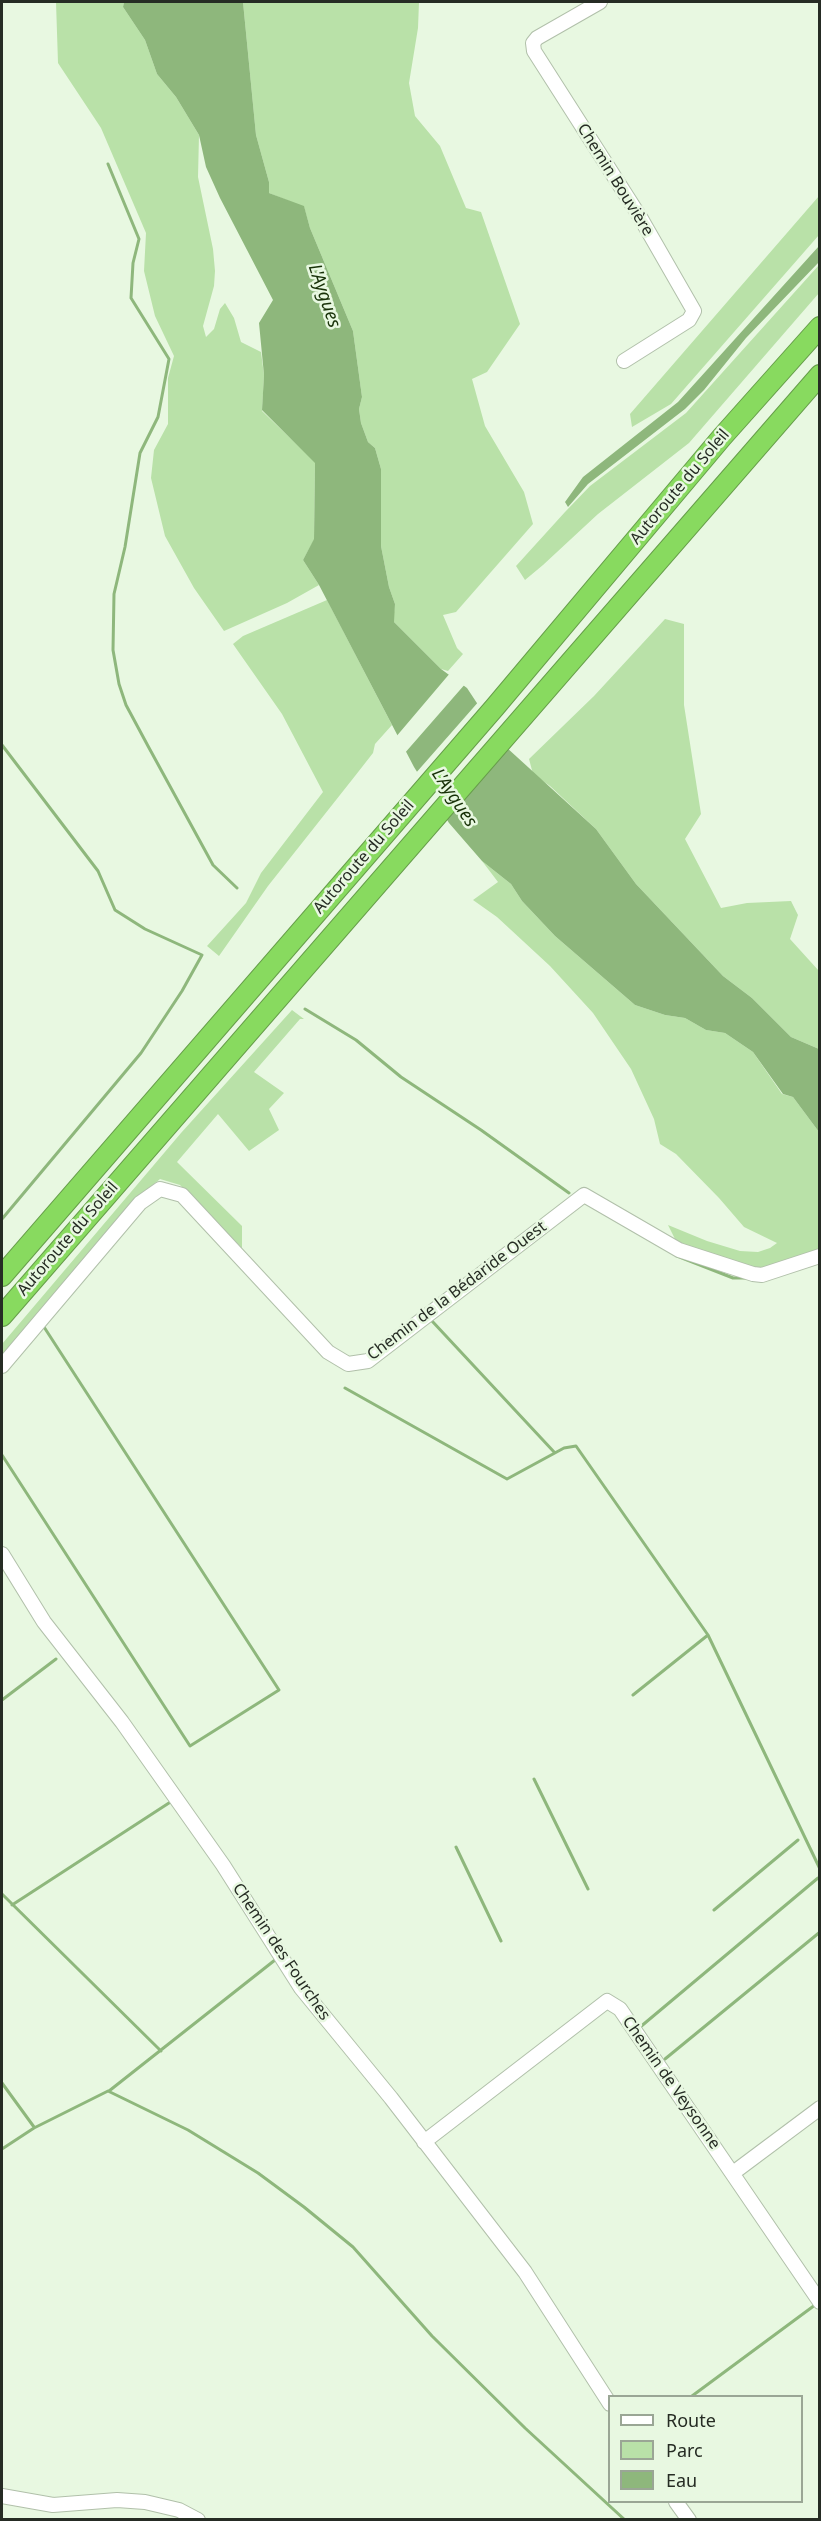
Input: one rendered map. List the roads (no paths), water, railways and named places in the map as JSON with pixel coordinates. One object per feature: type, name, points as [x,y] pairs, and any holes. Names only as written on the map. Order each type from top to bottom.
[{"type":"highway","name":"Autoroute du Soleil","points":[[2,1276],[495,707],[722,437],[819,327]]},
{"type":"highway","name":"Autoroute du Soleil","points":[[2,1316],[509,729],[819,375]]},
{"type":"street","name":"Chemin Bouvière","points":[[600,2],[537,38],[533,43],[534,51],[640,217],[694,311],[689,320],[624,361]]},
{"type":"street","name":"Chemin de la Bédaride Ouest","points":[[2,1366],[140,1203],[160,1189],[182,1195],[328,1352],[348,1364],[368,1361],[584,1195],[679,1250],[753,1274],[762,1275],[819,1256]]},
{"type":"street","name":"Chemin des Fourches","points":[[2,1554],[44,1622],[122,1722],[223,1865],[301,1988],[525,2272],[608,2402]]},
{"type":"street","name":"Chemin de Veysonne","points":[[424,2142],[607,2001],[620,2009],[819,2302]]},
{"type":"street","points":[[733,2173],[819,2108]]},
{"type":"street","points":[[2,2496],[53,2505],[79,2505],[117,2500],[145,2502],[178,2510],[198,2520]]},
{"type":"street","points":[[677,2503],[688,2520]]},
{"type":"water","name":"L'Aygues","points":[[124,2],[243,2],[256,135],[269,182],[269,193],[304,206],[310,228],[353,331],[362,397],[359,409],[361,423],[368,442],[375,448],[381,469],[381,546],[389,587],[395,604],[394,622],[441,669],[467,688],[506,747],[596,829],[636,884],[723,976],[752,998],[791,1037],[819,1049],[819,1132],[793,1097],[783,1094],[753,1052],[725,1033],[706,1030],[685,1018],[665,1015],[635,1005],[555,936],[522,901],[511,884],[482,861],[449,823],[414,767],[319,585],[303,560],[314,539],[315,463],[262,410],[264,375],[259,323],[273,300],[206,167],[199,135],[176,97],[157,74],[145,40],[123,7]]},
{"type":"water","points":[[819,246],[819,262],[746,338],[704,390],[685,409],[588,484],[568,507],[565,502],[583,477],[678,402]]},
{"type":"waterway","points":[[108,164],[139,239],[133,263],[131,298],[169,359],[158,417],[140,453],[125,547],[114,594],[113,650],[119,684],[126,705],[213,865],[237,888]]},
{"type":"waterway","points":[[2,745],[98,871],[115,910],[145,929],[202,955],[182,991],[141,1053],[2,1219]]},
{"type":"waterway","points":[[305,1009],[356,1040],[401,1077],[481,1130],[569,1193]]},
{"type":"waterway","points":[[677,1256],[733,1278],[747,1278]]},
{"type":"waterway","points":[[432,1321],[555,1453]]},
{"type":"waterway","points":[[2,1455],[190,1746],[279,1690],[44,1327]]},
{"type":"waterway","points":[[345,1388],[507,1479],[564,1448],[576,1446],[708,1635],[820,1869]]},
{"type":"waterway","points":[[633,1695],[708,1635]]},
{"type":"waterway","points":[[2,1700],[56,1659]]},
{"type":"waterway","points":[[534,1779],[588,1889]]},
{"type":"waterway","points":[[12,1905],[172,1801]]},
{"type":"waterway","points":[[714,1910],[798,1840]]},
{"type":"waterway","points":[[456,1847],[501,1941]]},
{"type":"waterway","points":[[639,2028],[818,1878]]},
{"type":"waterway","points":[[2,1894],[161,2051]]},
{"type":"waterway","points":[[665,2059],[820,1932]]},
{"type":"waterway","points":[[109,2091],[275,1960]]},
{"type":"waterway","points":[[2,2083],[34,2127]]},
{"type":"waterway","points":[[2,2149],[34,2128],[108,2091],[188,2130],[258,2173],[353,2247],[432,2336],[525,2428],[625,2520]]},
{"type":"waterway","points":[[693,2395],[815,2305]]}]
